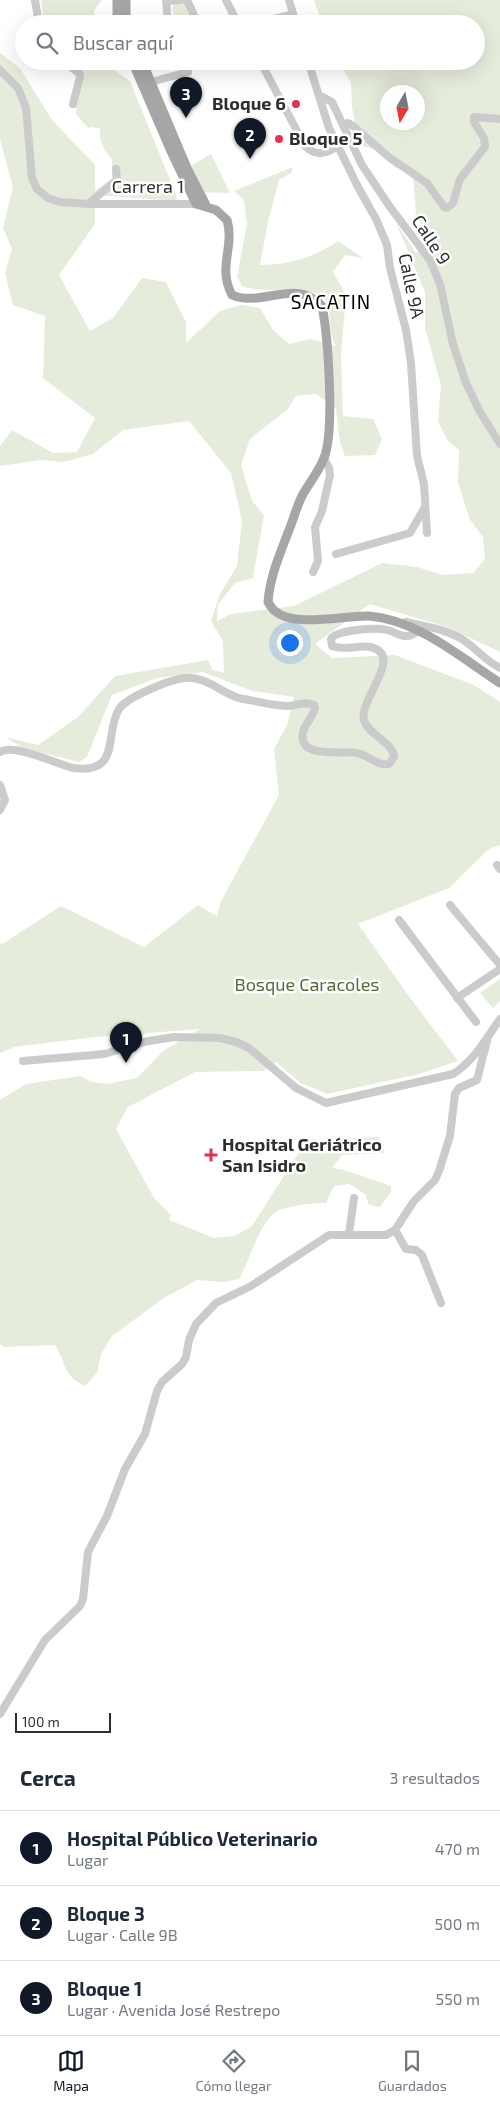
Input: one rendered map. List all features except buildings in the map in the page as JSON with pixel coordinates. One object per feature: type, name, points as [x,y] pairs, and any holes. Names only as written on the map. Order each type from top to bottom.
[{"type":"main road","points":[[117,0],[117,15]]},
{"type":"main road","points":[[126,0],[126,15]]},
{"type":"main road","points":[[136,70],[196,204]]},
{"type":"main road","points":[[146,70],[187,168],[207,206],[227,220],[229,226],[225,276],[232,295],[245,299],[275,294],[301,294],[316,300],[322,306],[328,378],[329,437],[324,458],[296,510],[274,570],[269,587],[268,602],[275,612],[289,618],[367,616],[389,619],[419,630],[500,684]]},
{"type":"main road","name":"Carrera 1","points":[[196,204],[207,206]]},
{"type":"street","points":[[35,0],[38,15]]},
{"type":"street","points":[[167,15],[166,1],[181,0]]},
{"type":"street","points":[[187,0],[194,15]]},
{"type":"street","points":[[226,0],[234,15]]},
{"type":"street","points":[[289,0],[293,14],[289,15]]},
{"type":"street","name":"Carrera 1","points":[[0,70],[18,88],[26,108],[32,178],[37,189],[48,198],[60,202],[88,204],[196,204]]},
{"type":"street","points":[[73,104],[80,77],[79,73],[75,70]]},
{"type":"street","points":[[151,82],[188,72],[187,70]]},
{"type":"street","points":[[265,70],[305,146],[312,152],[322,154],[338,146]]},
{"type":"street","name":"Calle 9A","points":[[311,70],[329,128],[388,245],[390,268],[406,330],[412,368],[417,456],[424,484],[427,534]]},
{"type":"street","name":"Calle 9","points":[[319,95],[332,102],[362,165],[390,207],[430,260],[438,278],[453,344],[466,383],[480,412],[500,444]]},
{"type":"street","points":[[343,125],[348,123],[353,126],[390,158],[427,183],[444,207],[447,208],[452,203],[460,179],[485,147],[484,138],[474,122],[474,117],[500,119]]},
{"type":"street","points":[[88,204],[118,180],[116,169]]},
{"type":"street","points":[[312,572],[318,561],[315,527],[322,511],[330,474],[330,468],[324,458]]},
{"type":"street","points":[[336,554],[410,533],[425,505]]},
{"type":"street","points":[[389,619],[446,631],[464,640],[492,664],[500,668]]},
{"type":"street","points":[[0,752],[4,749],[15,750],[73,768],[82,770],[91,768],[106,758],[110,751],[116,719],[121,707],[161,684],[183,678],[196,678],[212,683],[234,697],[279,705],[309,702],[314,704],[314,713],[304,730],[302,738],[312,750],[331,753],[354,752],[379,763],[389,764],[393,761],[394,757],[392,750],[370,731],[363,717],[366,703],[382,671],[384,662],[382,654],[376,649],[368,647],[336,648],[332,646],[331,640],[335,634],[368,628],[386,630],[406,636],[411,636],[419,630]]},
{"type":"street","points":[[0,785],[5,800],[0,810]]},
{"type":"street","points":[[450,905],[500,965]]},
{"type":"street","points":[[398,920],[476,1022]]},
{"type":"street","points":[[457,998],[500,969]]},
{"type":"street","points":[[23,1061],[104,1054],[148,1041],[166,1038],[220,1038],[249,1048],[296,1088],[326,1103],[453,1074],[463,1068],[472,1058],[500,1019]]},
{"type":"street","points":[[0,1714],[45,1640],[80,1606],[83,1599],[88,1552],[107,1516],[125,1468],[145,1434],[157,1391],[162,1382],[182,1364],[196,1324],[216,1303],[251,1286],[329,1235],[386,1235],[395,1230],[414,1201],[435,1180],[450,1136],[455,1094],[459,1088],[477,1080],[488,1036]]},
{"type":"street","points":[[349,1234],[354,1198]]},
{"type":"street","points":[[395,1230],[406,1249],[416,1250],[422,1255],[441,1303]]},
{"type":"green space","points":[[41,0],[102,0],[95,9],[94,15],[43,15]]},
{"type":"green space","name":"Bosque Caracoles","points":[[314,0],[500,0],[500,652],[447,627],[370,604],[315,644],[332,658],[395,655],[474,685],[500,702],[500,845],[489,849],[449,888],[358,924],[458,1061],[419,1074],[327,1094],[301,1083],[276,1062],[264,1071],[195,1072],[128,1107],[116,1129],[154,1198],[171,1215],[169,1220],[214,1238],[234,1236],[252,1226],[307,1140],[379,1137],[384,1145],[384,1153],[342,1155],[332,1168],[344,1170],[391,1186],[391,1192],[380,1207],[369,1205],[365,1194],[349,1184],[334,1186],[326,1203],[298,1206],[277,1211],[262,1228],[239,1279],[224,1282],[197,1280],[164,1298],[112,1336],[101,1354],[97,1373],[85,1386],[72,1378],[55,1345],[4,1347],[0,1344],[0,1100],[26,1084],[80,1076],[92,1082],[107,1084],[137,1078],[163,1051],[200,1029],[96,1037],[14,1047],[0,1053],[0,943],[2,944],[61,906],[144,947],[198,905],[217,916],[221,901],[279,795],[274,749],[287,725],[294,697],[252,691],[203,672],[157,678],[112,695],[87,757],[79,762],[23,748],[5,737],[38,745],[78,717],[115,676],[208,660],[213,670],[224,673],[223,641],[211,621],[220,594],[237,566],[242,521],[231,473],[189,421],[123,430],[93,454],[63,462],[41,460],[0,466],[0,446],[12,430],[53,453],[77,452],[95,418],[43,378],[45,316],[13,305],[5,273],[12,249],[3,228],[13,187],[0,139],[0,53],[15,64],[15,70],[21,70],[52,120],[95,165],[95,191],[112,178],[112,159],[102,145],[100,128],[91,127],[89,129],[76,114],[82,77],[75,70],[114,70],[130,81],[176,195],[177,201],[95,195],[95,224],[59,275],[90,331],[113,318],[142,278],[166,282],[186,322],[186,343],[220,311],[241,305],[260,308],[273,330],[289,344],[311,339],[336,346],[333,341],[327,304],[318,294],[298,290],[262,290],[251,288],[242,286],[237,277],[247,224],[244,200],[234,191],[293,167],[291,173],[279,180],[268,222],[260,265],[281,264],[311,256],[338,241],[363,258],[345,255],[333,272],[346,295],[341,354],[343,416],[373,419],[382,439],[375,455],[345,456],[340,442],[336,408],[316,394],[296,396],[288,409],[250,439],[241,465],[252,501],[264,515],[253,578],[235,583],[218,605],[217,621],[231,614],[294,606],[382,563],[417,567],[443,575],[473,573],[485,559],[483,537],[470,520],[458,483],[459,450],[448,441],[438,421],[441,385],[425,328],[425,292],[396,223],[416,253],[434,245],[416,215],[413,176],[409,171],[394,167],[391,154],[358,145],[352,107],[351,83],[344,70],[485,70],[485,15],[319,15]]},
{"type":"green space","points":[[186,1],[193,15],[174,15],[173,5]]},
{"type":"green space","points":[[211,154],[230,193],[198,192],[187,168]]},
{"type":"green space","points":[[500,979],[500,1001],[493,1008],[480,993]]},
{"type":"place","name":"Bloque 6","points":[[296,104]]},
{"type":"place","name":"Bloque 1","points":[[186,118]]},
{"type":"place","name":"Bloque 5","points":[[279,139]]},
{"type":"place","name":"Bloque 3","points":[[250,159]]},
{"type":"place","name":"Hospital Público Veterinario","points":[[126,1063]]},
{"type":"place","name":"Hospital Geriátrico San Isidro","points":[[211,1155]]},
{"type":"district","name":"SACATIN","points":[[331,302]]}]
